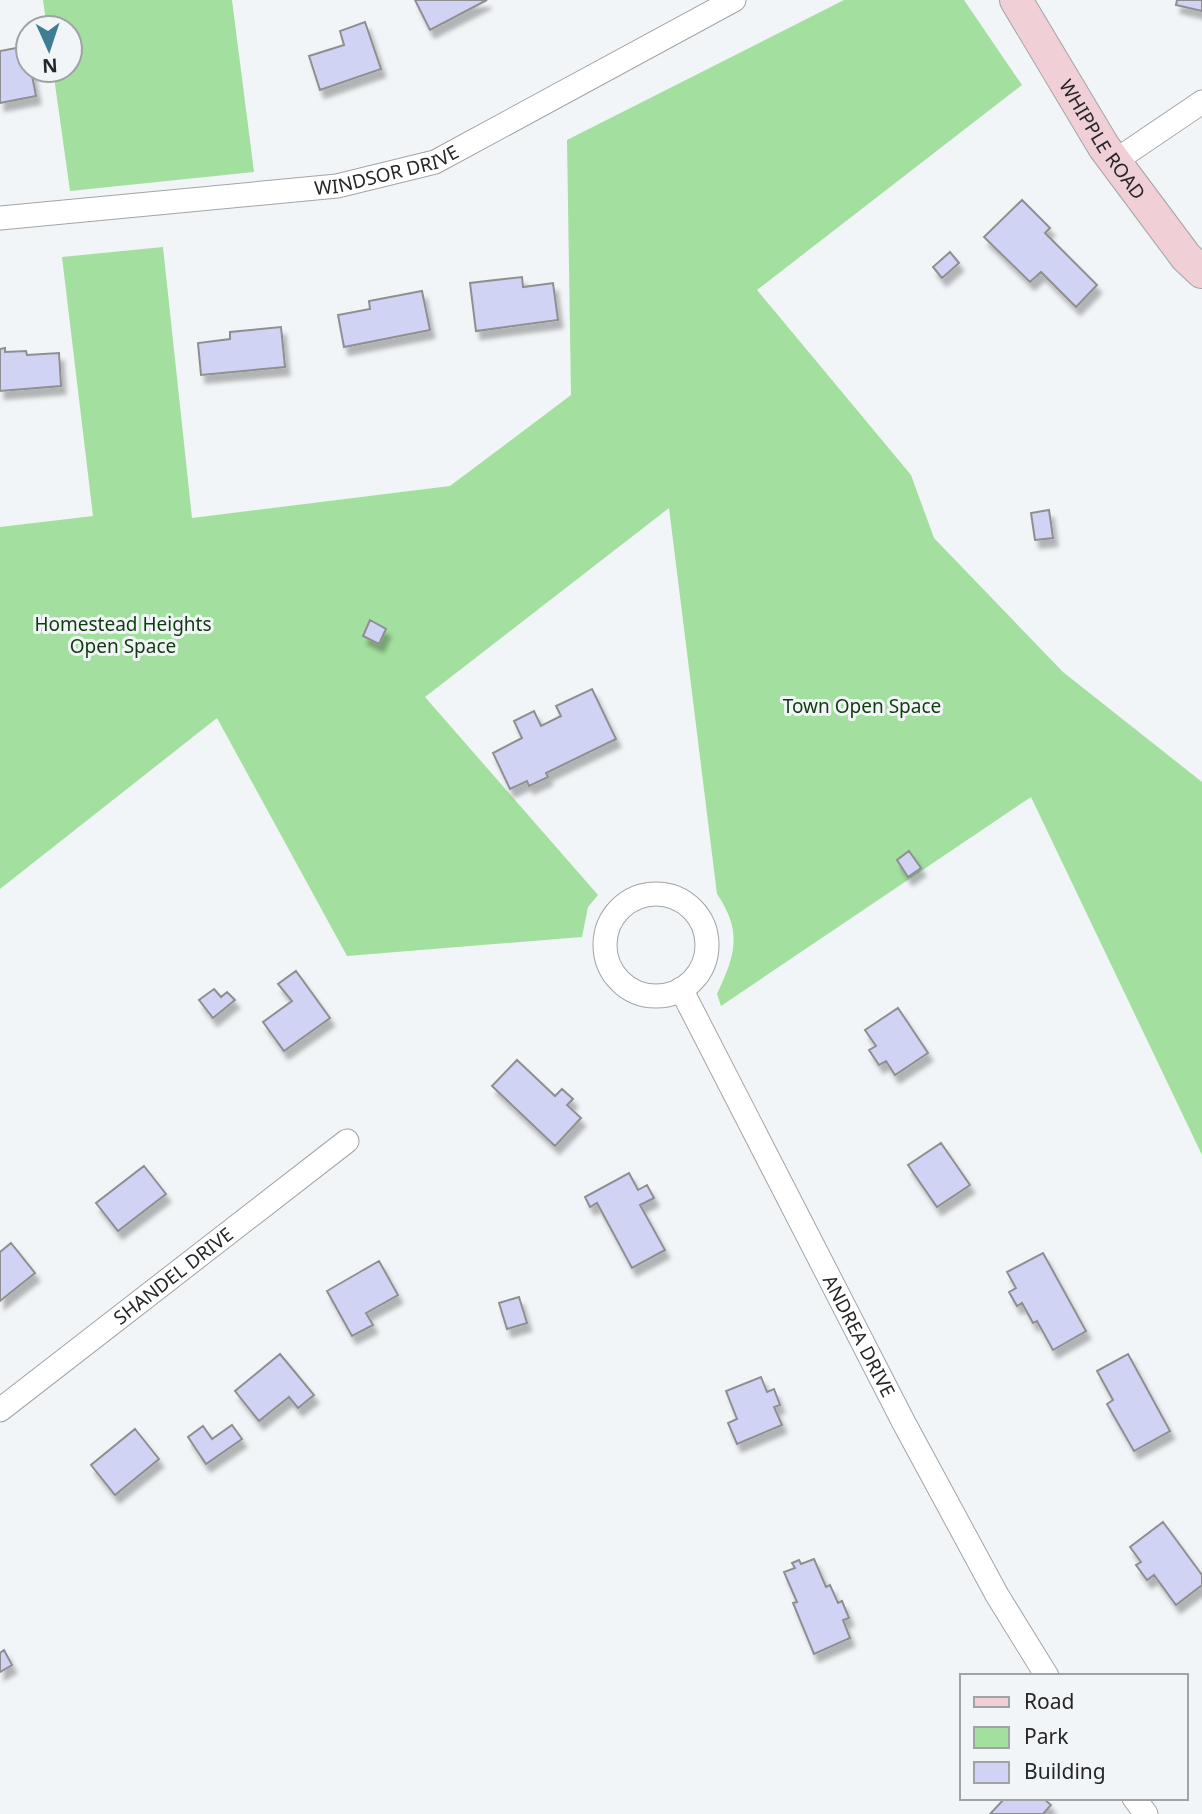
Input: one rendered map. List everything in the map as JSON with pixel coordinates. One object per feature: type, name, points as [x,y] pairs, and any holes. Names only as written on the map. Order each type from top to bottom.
[{"type":"main road","name":"WHIPPLE ROAD","points":[[1016,0],[1104,146],[1186,257],[1202,272]]},
{"type":"street","name":"WINDSOR DRIVE","points":[[0,218],[337,186],[436,162],[734,0]]},
{"type":"street","points":[[1115,161],[1202,102]]},
{"type":"street","points":[[649,894],[666,894],[688,905],[699,917],[707,941],[706,957],[694,979],[681,989],[665,995],[640,993],[618,979],[611,967],[606,948],[607,932],[619,909],[633,899],[649,894]]},
{"type":"street","name":"ANDREA DRIVE","points":[[681,989],[904,1423],[997,1595],[1046,1674]]},
{"type":"street","name":"SHANDEL DRIVE","points":[[0,1410],[347,1141]]},
{"type":"green space","points":[[43,0],[232,0],[254,172],[70,191],[55,84],[84,84],[84,14],[45,14]]},
{"type":"green space","points":[[844,0],[964,0],[1022,85],[757,290],[911,475],[934,538],[1063,672],[1202,782],[1202,1155],[1031,797],[721,1006],[717,994],[732,956],[733,932],[717,894],[669,508],[425,697],[598,895],[588,907],[582,937],[347,956],[217,718],[0,889],[0,527],[93,516],[62,257],[163,247],[192,518],[450,486],[571,395],[567,140]]},
{"type":"building","points":[[415,0],[487,0],[430,30]]},
{"type":"building","points":[[1177,0],[1202,0],[1202,11],[1176,5]]},
{"type":"building","points":[[365,22],[381,69],[320,90],[309,56],[344,45],[340,31]]},
{"type":"building","points":[[14,48],[14,84],[34,84],[36,96],[0,103],[0,51]]},
{"type":"building","points":[[1022,200],[1050,228],[1045,233],[1097,285],[1076,307],[1041,272],[1030,282],[984,237]]},
{"type":"building","points":[[950,252],[959,263],[942,278],[933,267]]},
{"type":"building","points":[[522,277],[523,287],[553,283],[558,320],[476,331],[470,283]]},
{"type":"building","points":[[422,291],[430,330],[344,347],[338,315],[370,309],[369,301]]},
{"type":"building","points":[[281,327],[285,367],[201,375],[198,343],[230,339],[230,332]]},
{"type":"building","points":[[5,348],[5,352],[26,351],[27,355],[59,353],[61,386],[0,391],[0,349]]},
{"type":"building","points":[[1049,510],[1053,538],[1035,540],[1031,513]]},
{"type":"building","points":[[370,620],[386,629],[379,644],[363,636]]},
{"type":"building","points":[[592,689],[616,739],[546,773],[548,777],[529,786],[527,781],[510,789],[493,753],[522,738],[514,721],[534,711],[541,726],[561,716],[556,706]]},
{"type":"building","points":[[909,851],[921,868],[908,877],[897,860]]},
{"type":"building","points":[[296,971],[330,1018],[284,1051],[263,1022],[292,1001],[278,984]]},
{"type":"building","points":[[214,989],[221,997],[227,992],[235,1000],[213,1018],[199,1000]]},
{"type":"building","points":[[898,1008],[928,1053],[895,1075],[886,1061],[879,1065],[869,1050],[876,1046],[865,1030]]},
{"type":"building","points":[[517,1060],[555,1096],[562,1089],[573,1099],[567,1105],[581,1118],[555,1146],[492,1086]]},
{"type":"building","points":[[941,1143],[970,1185],[937,1207],[908,1165]]},
{"type":"building","points":[[144,1166],[166,1194],[118,1231],[96,1203]]},
{"type":"building","points":[[629,1173],[638,1190],[647,1185],[654,1198],[640,1205],[665,1250],[632,1268],[597,1203],[590,1207],[585,1197]]},
{"type":"building","points":[[11,1243],[35,1273],[0,1301],[0,1252]]},
{"type":"building","points":[[1043,1253],[1086,1331],[1053,1350],[1037,1321],[1033,1323],[1022,1303],[1017,1306],[1009,1292],[1016,1288],[1007,1272]]},
{"type":"building","points":[[379,1261],[398,1295],[366,1313],[373,1325],[352,1336],[327,1291]]},
{"type":"building","points":[[519,1297],[527,1323],[507,1329],[499,1303]]},
{"type":"building","points":[[280,1354],[314,1395],[298,1408],[289,1397],[259,1421],[235,1391]]},
{"type":"building","points":[[1128,1354],[1170,1431],[1134,1451],[1107,1404],[1113,1400],[1097,1371]]},
{"type":"building","points":[[761,1377],[767,1392],[774,1389],[780,1405],[774,1407],[782,1425],[737,1444],[728,1423],[737,1419],[726,1391]]},
{"type":"building","points":[[232,1425],[242,1439],[206,1464],[188,1437],[203,1426],[212,1439]]},
{"type":"building","points":[[135,1429],[159,1459],[115,1495],[91,1465]]},
{"type":"building","points":[[1163,1522],[1202,1575],[1202,1585],[1176,1605],[1154,1575],[1147,1580],[1136,1565],[1141,1562],[1130,1547]]},
{"type":"building","points":[[814,1559],[826,1587],[830,1585],[838,1603],[842,1601],[849,1618],[843,1620],[850,1638],[814,1654],[793,1603],[797,1602],[784,1572],[795,1568],[792,1563],[799,1560],[801,1564]]},
{"type":"building","points":[[4,1650],[12,1665],[0,1672],[0,1653]]},
{"type":"building","points":[[1003,1800],[1045,1800],[1051,1805],[1043,1814],[990,1814]]},
{"type":"park label","name":"Homestead Heights Open Space","points":[[123,635]]},
{"type":"park label","name":"Town Open Space","points":[[862,706]]}]
